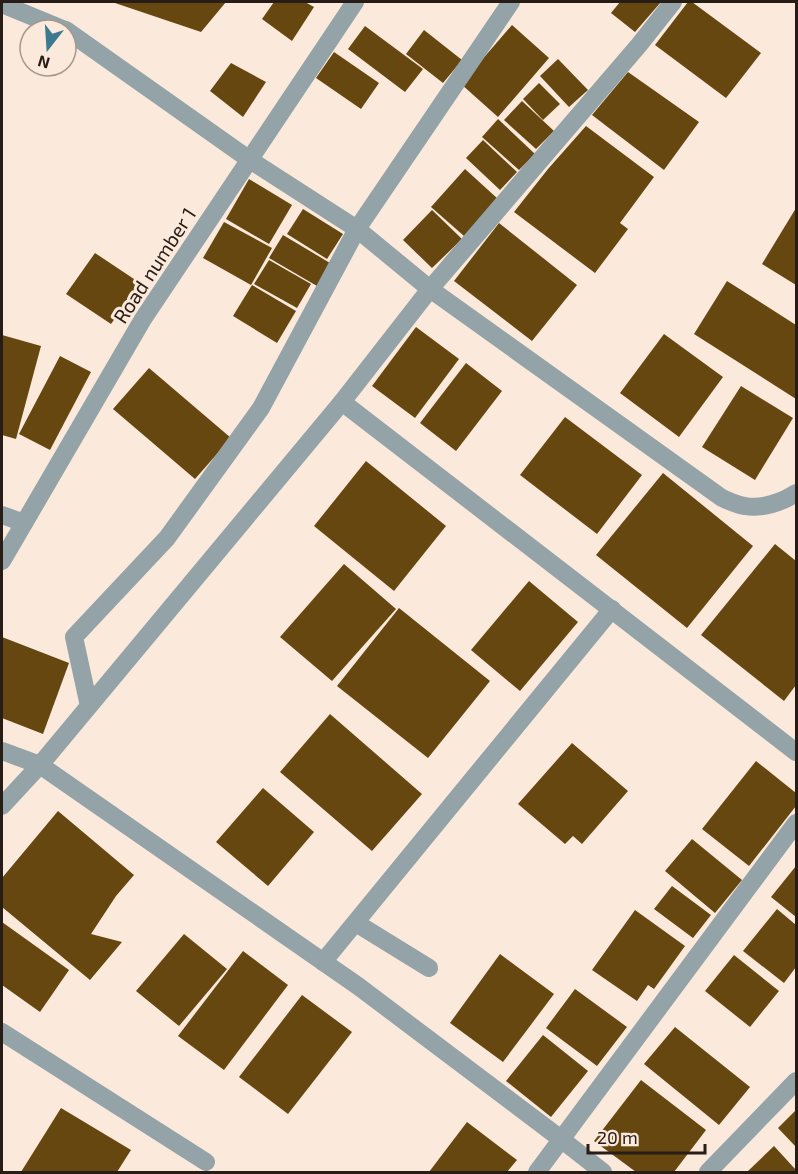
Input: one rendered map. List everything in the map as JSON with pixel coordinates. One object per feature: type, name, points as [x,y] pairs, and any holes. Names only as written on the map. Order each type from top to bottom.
[{"type":"street","name":"Road number 1","points":[[2,561],[143,319],[355,2]]},
{"type":"street","points":[[89,706],[74,637],[167,538],[261,408],[357,229],[511,2]]},
{"type":"street","points":[[2,806],[40,765],[342,402],[430,289],[673,2]]},
{"type":"street","points":[[2,4],[36,18]]},
{"type":"street","points":[[78,38],[250,160],[357,229],[430,289],[722,498],[746,506],[768,505],[796,493]]},
{"type":"street","points":[[342,402],[796,752]]},
{"type":"street","points":[[2,515],[24,523]]},
{"type":"street","points":[[323,962],[612,609]]},
{"type":"street","points":[[2,751],[40,765],[358,986],[603,1173]]},
{"type":"street","points":[[537,1173],[796,823]]},
{"type":"street","points":[[356,923],[429,968]]},
{"type":"street","points":[[2,1032],[206,1162]]},
{"type":"street","points":[[708,1173],[796,1082]]},
{"type":"building","points":[[112,2],[226,2],[201,32]]},
{"type":"building","points":[[274,2],[305,2],[314,7],[292,41],[262,19]]},
{"type":"building","points":[[620,2],[661,2],[635,32],[611,13]]},
{"type":"building","points":[[688,2],[692,2],[761,53],[726,98],[655,45]]},
{"type":"building","points":[[512,25],[549,58],[498,117],[461,84]]},
{"type":"building","points":[[365,26],[423,69],[405,92],[348,49]]},
{"type":"building","points":[[424,30],[462,60],[443,83],[406,54]]},
{"type":"building","points":[[334,52],[379,83],[361,109],[316,78]]},
{"type":"building","points":[[558,59],[588,90],[569,107],[540,76]]},
{"type":"building","points":[[231,63],[266,82],[243,117],[210,91]]},
{"type":"building","points":[[628,72],[699,122],[664,170],[592,115]]},
{"type":"building","points":[[539,83],[560,104],[543,120],[523,99]]},
{"type":"building","points":[[522,101],[554,131],[536,149],[504,120]]},
{"type":"building","points":[[498,119],[535,154],[519,170],[482,137]]},
{"type":"building","points":[[586,126],[654,177],[620,223],[628,229],[595,273],[514,212]]},
{"type":"building","points":[[483,140],[517,172],[500,190],[466,158]]},
{"type":"building","points":[[465,169],[498,199],[464,236],[431,207]]},
{"type":"building","points":[[249,179],[292,205],[269,244],[226,219]]},
{"type":"building","points":[[796,208],[796,285],[762,264]]},
{"type":"building","points":[[303,209],[343,234],[327,259],[287,234]]},
{"type":"building","points":[[432,210],[462,239],[432,268],[403,240]]},
{"type":"building","points":[[224,222],[272,248],[251,285],[203,258]]},
{"type":"building","points":[[499,223],[577,285],[532,341],[454,281]]},
{"type":"building","points":[[283,235],[330,263],[317,286],[269,258]]},
{"type":"building","points":[[95,253],[140,283],[111,324],[66,294]]},
{"type":"building","points":[[269,260],[311,284],[297,308],[254,284]]},
{"type":"building","points":[[727,281],[796,325],[796,399],[694,334]]},
{"type":"building","points":[[252,285],[296,311],[277,343],[233,316]]},
{"type":"building","points":[[416,327],[459,359],[415,418],[372,386]]},
{"type":"building","points":[[664,334],[723,377],[679,437],[620,393]]},
{"type":"building","points":[[2,335],[41,346],[16,439],[2,435]]},
{"type":"building","points":[[60,356],[91,372],[50,450],[19,434]]},
{"type":"building","points":[[466,363],[502,391],[456,451],[420,423]]},
{"type":"building","points":[[149,368],[231,438],[195,479],[113,409]]},
{"type":"building","points":[[741,386],[793,418],[755,480],[702,447]]},
{"type":"building","points":[[565,417],[642,475],[597,534],[520,475]]},
{"type":"building","points":[[366,461],[446,526],[394,591],[314,526]]},
{"type":"building","points":[[663,473],[753,546],[687,628],[596,555]]},
{"type":"building","points":[[775,544],[796,561],[796,685],[784,701],[701,635]]},
{"type":"building","points":[[344,564],[396,609],[332,681],[280,637]]},
{"type":"building","points":[[529,581],[578,622],[520,691],[471,650]]},
{"type":"building","points":[[399,608],[490,681],[428,758],[337,686]]},
{"type":"building","points":[[2,637],[69,663],[43,734],[2,718]]},
{"type":"building","points":[[330,714],[422,794],[372,851],[280,772]]},
{"type":"building","points":[[572,743],[628,791],[582,844],[573,836],[565,844],[518,804]]},
{"type":"building","points":[[756,761],[796,793],[796,806],[749,866],[702,829]]},
{"type":"building","points":[[263,788],[314,832],[268,886],[216,842]]},
{"type":"building","points":[[58,811],[134,875],[116,896],[91,934],[122,942],[90,980],[2,907],[2,878]]},
{"type":"building","points":[[692,839],[742,880],[715,913],[665,871]]},
{"type":"building","points":[[796,866],[796,917],[771,897]]},
{"type":"building","points":[[672,886],[711,915],[693,938],[654,909]]},
{"type":"building","points":[[777,909],[796,925],[796,967],[784,983],[743,951]]},
{"type":"building","points":[[635,910],[685,946],[654,989],[648,985],[637,1001],[592,970]]},
{"type":"building","points":[[2,922],[69,970],[40,1012],[2,985]]},
{"type":"building","points":[[184,934],[227,969],[179,1026],[136,991]]},
{"type":"building","points":[[243,951],[288,985],[224,1070],[178,1036]]},
{"type":"building","points":[[500,954],[554,994],[503,1062],[450,1023]]},
{"type":"building","points":[[734,955],[779,991],[750,1027],[705,991]]},
{"type":"building","points":[[575,989],[627,1027],[597,1066],[546,1028]]},
{"type":"building","points":[[302,995],[352,1032],[288,1114],[239,1077]]},
{"type":"building","points":[[675,1027],[750,1087],[719,1125],[644,1064]]},
{"type":"building","points":[[543,1035],[588,1071],[551,1117],[506,1081]]},
{"type":"building","points":[[641,1080],[706,1130],[674,1172],[636,1172],[594,1141]]},
{"type":"building","points":[[61,1108],[131,1150],[117,1172],[21,1172]]},
{"type":"building","points":[[796,1110],[796,1147],[778,1128]]},
{"type":"building","points":[[467,1122],[517,1160],[507,1172],[429,1172]]},
{"type":"building","points":[[774,1146],[796,1172],[747,1172]]}]
